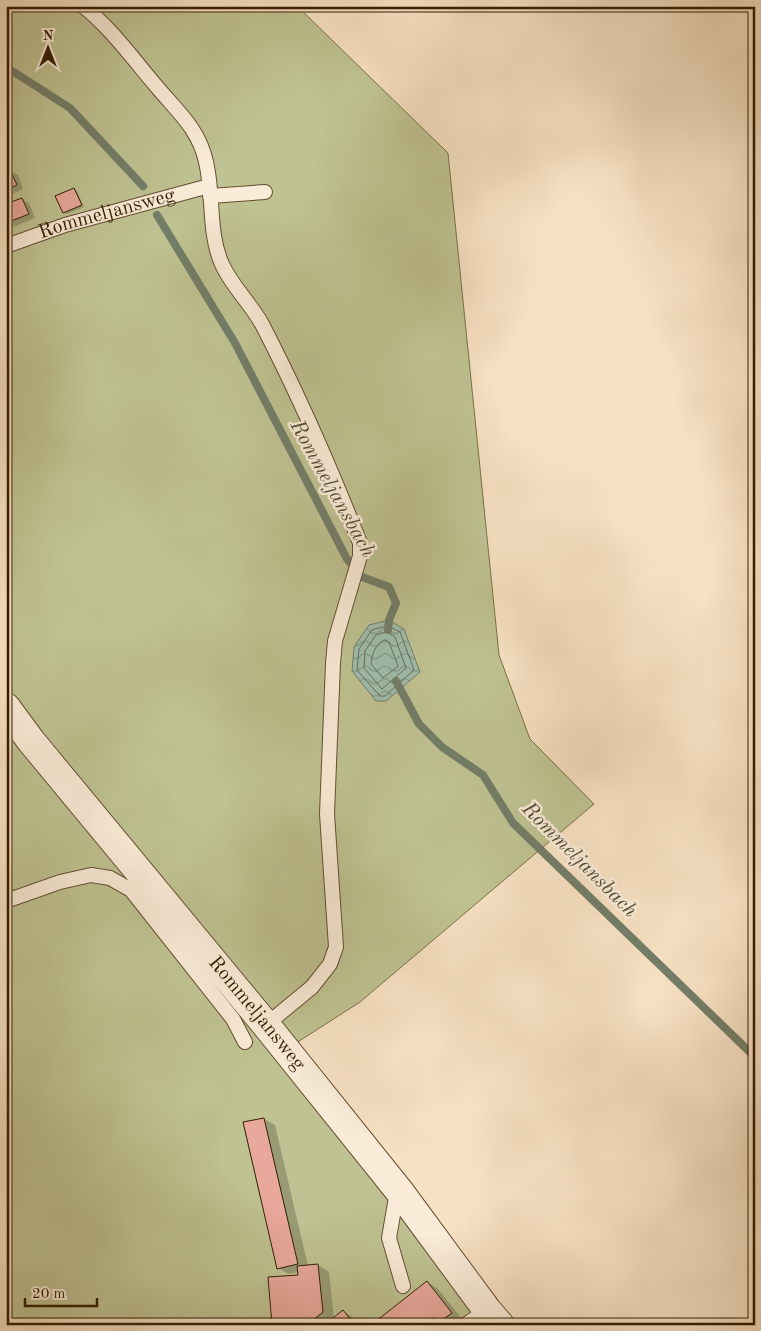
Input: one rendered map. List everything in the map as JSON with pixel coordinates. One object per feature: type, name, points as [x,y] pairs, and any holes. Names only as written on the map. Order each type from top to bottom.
[{"type":"street","name":"Rommeljansweg","points":[[6,707],[32,742],[266,1025],[400,1192],[494,1317]]},
{"type":"lane","points":[[83,6],[117,39],[158,89],[186,119],[203,151],[210,191],[213,238],[222,263],[234,285],[261,323],[307,416],[360,543],[360,556],[335,641],[333,662],[327,814],[336,947],[330,964],[312,986],[266,1025]]},
{"type":"lane","name":"Rommeljansweg","points":[[6,246],[65,225],[210,191],[265,192]]},
{"type":"lane","points":[[6,901],[60,882],[91,875],[110,878],[131,890],[233,1019],[245,1042]]},
{"type":"lane","points":[[400,1192],[395,1203],[389,1238],[403,1286]]},
{"type":"lane","points":[[465,1325],[494,1317]]},
{"type":"green space","points":[[6,6],[297,6],[448,153],[499,655],[530,739],[594,804],[360,1002],[279,1054],[486,1325],[6,1325]]},
{"type":"water","points":[[389,620],[404,629],[420,672],[386,701],[376,701],[352,671],[354,647],[369,625]]},
{"type":"building","points":[[10,170],[17,185],[6,190],[6,171]]},
{"type":"building","points":[[74,188],[82,205],[63,213],[55,196]]},
{"type":"building","points":[[22,198],[29,214],[6,223],[6,204]]},
{"type":"building","points":[[264,1118],[298,1264],[277,1269],[243,1122]]},
{"type":"building","points":[[318,1264],[323,1312],[307,1325],[272,1325],[268,1277],[298,1275],[297,1266]]},
{"type":"building","points":[[427,1281],[452,1313],[438,1323],[434,1318],[425,1325],[371,1325]]},
{"type":"building","points":[[343,1310],[355,1325],[324,1325]]},
{"type":"waterway","name":"Rommeljansbach","points":[[6,67],[70,108],[143,186]]},
{"type":"waterway","name":"Rommeljansbach","points":[[157,215],[235,343],[347,559],[362,577],[389,587],[396,603],[389,620],[388,630]]},
{"type":"waterway","name":"Rommeljansbach","points":[[396,681],[419,724],[442,747],[483,775],[513,823],[755,1057]]}]
